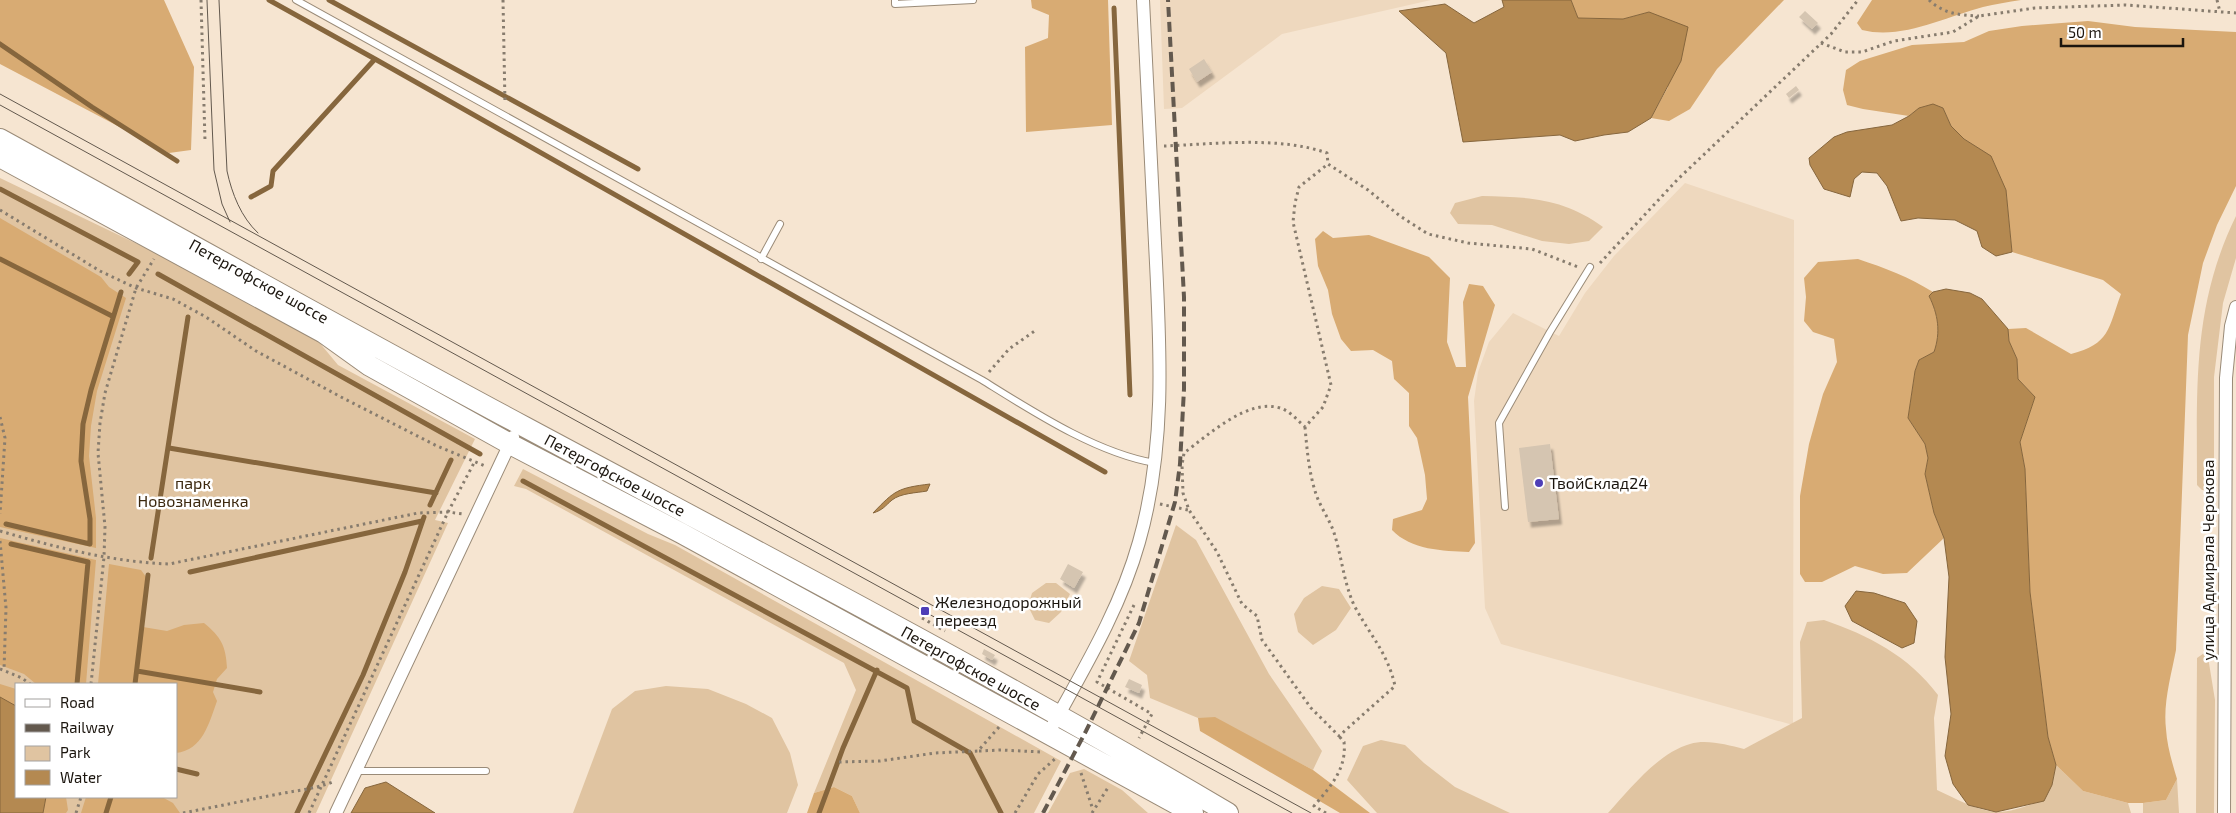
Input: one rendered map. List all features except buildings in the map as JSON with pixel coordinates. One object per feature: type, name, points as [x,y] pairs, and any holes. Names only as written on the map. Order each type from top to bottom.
[{"type":"main road","name":"Петергофское шоссе","points":[[0,139],[520,424],[1129,754],[1228,813]]},
{"type":"main road","name":"Петергофское шоссе","points":[[0,157],[324,334],[370,366],[510,444],[689,538],[1048,743],[1193,813]]},
{"type":"street","points":[[1048,743],[1058,716],[1108,621],[1129,574],[1140,540],[1155,463],[1161,363],[1143,0]]},
{"type":"street","name":"улица Адмирала Черокова","points":[[2224,813],[2230,462],[2226,378],[2231,326],[2236,307]]},
{"type":"street","points":[[336,813],[520,424]]},
{"type":"lane","points":[[296,0],[982,380],[1053,424],[1134,460],[1155,463]]},
{"type":"lane","points":[[895,0],[895,4],[973,0]]},
{"type":"lane","points":[[761,259],[780,224]]},
{"type":"lane","points":[[1504,507],[1499,423],[1550,332],[1590,267]]},
{"type":"lane","points":[[356,771],[486,771]]},
{"type":"path","points":[[201,0],[205,141]]},
{"type":"path","points":[[503,0],[505,116]]},
{"type":"path","points":[[1328,164],[1368,190],[1400,216],[1428,234],[1468,243],[1532,249],[1566,264],[1584,268],[1597,265],[1606,259],[1677,180],[1821,43],[1858,0]]},
{"type":"path","points":[[1929,0],[1935,6],[1951,14],[1979,16],[2035,8],[2126,5],[2236,13]]},
{"type":"path","points":[[2217,0],[2220,12]]},
{"type":"path","points":[[1821,43],[1845,52],[1862,52],[1894,41],[1953,32],[1979,16]]},
{"type":"path","points":[[1150,146],[1262,144],[1314,149],[1327,154],[1328,164]]},
{"type":"path","points":[[1304,427],[1323,407],[1330,385],[1293,222],[1294,203],[1299,187],[1328,164]]},
{"type":"path","points":[[0,210],[100,271],[136,288],[173,299],[206,317],[256,351],[341,398],[437,446],[487,467]]},
{"type":"path","points":[[91,683],[104,556],[105,527],[98,453],[100,423],[105,393],[136,288],[155,257]]},
{"type":"path","points":[[982,380],[1009,349],[1036,330]]},
{"type":"path","points":[[1326,813],[1314,806],[1337,776],[1343,763],[1344,742],[1312,708],[1262,640],[1257,616],[1242,604],[1218,552],[1189,510],[1183,493],[1182,465],[1184,453],[1228,420],[1266,406],[1281,408],[1292,415],[1304,427],[1310,475],[1317,497],[1330,520],[1340,552],[1346,583],[1354,606],[1386,656],[1395,686],[1339,736]]},
{"type":"path","points":[[0,417],[5,438],[0,514]]},
{"type":"path","points":[[308,813],[448,512],[475,461]]},
{"type":"path","points":[[1148,503],[1189,510]]},
{"type":"path","points":[[0,531],[137,563],[169,564],[418,513],[448,512],[476,516]]},
{"type":"path","points":[[0,541],[6,608],[2,670],[22,678],[29,683]]},
{"type":"path","points":[[1134,605],[1097,682],[1152,714],[1139,738]]},
{"type":"path","points":[[978,751],[1004,720]]},
{"type":"path","points":[[839,762],[880,761],[935,753],[1001,750],[1048,743]]},
{"type":"path","points":[[1016,813],[1038,774],[1052,760],[1062,754],[1055,754]]},
{"type":"path","points":[[1080,770],[1093,812]]},
{"type":"path","points":[[183,813],[320,788],[356,771]]},
{"type":"path","points":[[1093,812],[1114,779]]},
{"type":"path","points":[[76,813],[81,798]]},
{"type":"shaded area","points":[[0,0],[164,0],[194,67],[191,150],[169,153],[0,64]]},
{"type":"shaded area","points":[[1031,0],[1108,0],[1112,125],[1026,132],[1025,47],[1048,38],[1049,15],[1032,8]]},
{"type":"shaded area","points":[[1160,0],[1431,0],[1282,34],[1182,108],[1164,109]]},
{"type":"shaded area","points":[[1571,0],[1784,0],[1717,69],[1690,109],[1669,121],[1651,118],[1668,87],[1649,12],[1623,19],[1578,18]]},
{"type":"shaded area","points":[[1872,0],[2021,0],[1983,7],[1908,30],[1877,32],[1862,30],[1857,23]]},
{"type":"shaded area","points":[[2088,21],[2135,27],[2236,32],[2236,186],[2217,225],[2203,263],[2188,335],[2176,650],[2168,689],[2165,719],[2167,742],[2177,779],[2166,800],[2143,803],[2128,803],[2083,791],[2056,765],[2048,737],[2030,592],[2025,469],[2020,442],[2035,397],[2018,379],[2017,359],[2009,341],[2008,329],[2026,328],[2071,354],[2084,350],[2101,340],[2106,333],[2121,294],[2103,280],[2012,252],[2006,191],[1991,157],[1964,139],[1951,126],[1943,108],[1933,105],[1925,106],[1909,116],[1863,109],[1847,105],[1843,90],[1846,70],[1860,61],[1912,45],[1964,42],[1989,31],[2022,26]]},
{"type":"shaded area","points":[[1685,183],[1794,220],[1793,725],[1501,644],[1485,608],[1474,401],[1478,372],[1489,342],[1513,313],[1559,336],[1585,293],[1614,256]]},
{"type":"shaded area","points":[[0,218],[101,277],[109,287],[126,298],[97,391],[91,426],[89,456],[96,518],[96,548],[0,527]]},
{"type":"shaded area","points":[[1323,231],[1333,238],[1369,235],[1429,257],[1450,278],[1447,342],[1456,367],[1466,367],[1463,302],[1469,284],[1483,286],[1495,305],[1468,397],[1475,543],[1469,552],[1428,548],[1408,542],[1392,530],[1393,519],[1422,510],[1427,499],[1425,475],[1417,438],[1409,426],[1409,393],[1394,379],[1392,361],[1373,350],[1351,351],[1341,339],[1332,314],[1328,290],[1318,266],[1315,239]]},
{"type":"shaded area","points":[[1858,259],[1897,273],[1933,292],[1929,296],[1938,323],[1936,345],[1934,352],[1919,360],[1915,371],[1908,418],[1925,444],[1928,458],[1925,474],[1934,513],[1944,538],[1907,573],[1883,574],[1855,566],[1822,582],[1805,582],[1800,574],[1800,496],[1809,444],[1823,394],[1837,362],[1834,339],[1813,332],[1804,321],[1806,297],[1804,278],[1818,262]]},
{"type":"shaded area","points":[[0,538],[96,560],[86,683],[35,683],[24,674],[0,665]]},
{"type":"shaded area","points":[[109,564],[141,570],[149,581],[143,627],[167,631],[184,625],[204,623],[215,633],[224,648],[227,668],[217,679],[213,692],[217,701],[208,726],[199,741],[185,751],[178,753],[178,683],[98,683]]},
{"type":"shaded area","points":[[0,684],[15,689],[15,705],[0,697]]},
{"type":"shaded area","points":[[1215,717],[1313,770],[1370,813],[1340,813],[1200,731],[1198,718]]},
{"type":"shaded area","points":[[834,787],[852,796],[860,813],[807,813],[814,793]]},
{"type":"shaded area","points":[[46,798],[66,798],[68,810],[66,813],[43,813]]},
{"type":"shaded area","points":[[86,798],[164,798],[173,803],[180,813],[81,813]]},
{"type":"green space","name":"парк Новознаменка","points":[[0,178],[179,264],[314,336],[338,365],[475,439],[435,520],[448,523],[316,813],[0,813]]},
{"type":"green space","points":[[1482,196],[1515,197],[1545,201],[1574,210],[1603,227],[1589,241],[1569,244],[1542,241],[1492,225],[1458,224],[1450,213],[1455,203]]},
{"type":"green space","points":[[2236,216],[2236,258],[2223,303],[2214,377],[2214,490],[2202,490],[2197,485],[2197,415],[2200,348],[2204,315],[2211,282]]},
{"type":"green space","points":[[523,469],[648,534],[675,545],[1061,761],[1034,813],[860,813],[852,796],[834,787],[814,793],[856,690],[844,663],[526,489],[514,486]]},
{"type":"green space","points":[[1176,525],[1196,540],[1269,674],[1322,751],[1313,770],[1215,718],[1198,718],[1150,698],[1147,675],[1129,661]]},
{"type":"green space","points":[[1046,583],[1056,583],[1070,594],[1061,612],[1049,623],[1035,620],[1028,606],[1032,593]]},
{"type":"green space","points":[[1322,586],[1339,589],[1351,608],[1336,630],[1313,645],[1298,632],[1294,614],[1304,598]]},
{"type":"green space","points":[[1824,620],[1887,648],[1914,669],[1938,695],[1934,718],[1937,790],[1980,809],[1995,812],[2013,810],[2044,800],[2052,785],[2056,765],[2083,791],[2128,803],[2131,813],[1608,813],[1645,773],[1667,755],[1678,749],[1690,744],[1703,742],[1744,749],[1802,718],[1800,642],[1807,622]]},
{"type":"green space","points":[[2207,651],[2215,700],[2214,813],[2196,813],[2197,658]]},
{"type":"green space","points":[[666,686],[708,689],[746,704],[772,718],[790,753],[798,785],[787,813],[573,813],[612,709],[635,691]]},
{"type":"green space","points":[[1381,740],[1405,745],[1424,763],[1455,787],[1510,813],[1377,813],[1347,780],[1363,746]]},
{"type":"green space","points":[[1084,769],[1122,790],[1148,813],[1048,813],[1070,773]]},
{"type":"green space","points":[[2177,779],[2179,813],[2143,813],[2143,803],[2166,800]]},
{"type":"water","points":[[1502,0],[1571,0],[1578,18],[1623,19],[1649,12],[1688,27],[1681,61],[1651,118],[1628,132],[1575,141],[1560,135],[1463,142],[1446,53],[1399,11],[1445,4],[1474,23],[1504,7]]},
{"type":"water","points":[[1933,104],[1943,108],[1951,126],[1964,139],[1991,156],[2006,190],[2012,252],[1996,256],[1982,247],[1977,231],[1955,220],[1918,218],[1901,221],[1887,186],[1877,173],[1862,172],[1854,179],[1850,197],[1824,189],[1810,165],[1809,158],[1834,137],[1847,132],[1892,125],[1919,108]]},
{"type":"water","points":[[1946,289],[1970,293],[1982,299],[2008,329],[2009,341],[2017,359],[2018,379],[2035,397],[2020,442],[2025,469],[2030,592],[2048,737],[2056,765],[2052,785],[2044,801],[1996,812],[1968,805],[1953,784],[1945,756],[1951,714],[1945,657],[1949,577],[1944,538],[1934,513],[1925,474],[1928,458],[1925,444],[1908,418],[1915,371],[1919,360],[1934,352],[1936,345],[1938,323],[1929,296],[1933,292]]},
{"type":"water","points":[[930,484],[927,491],[900,496],[873,513],[898,491]]},
{"type":"water","points":[[1856,591],[1874,593],[1905,603],[1917,621],[1914,643],[1902,648],[1852,621],[1845,606]]},
{"type":"water","points":[[0,697],[15,705],[15,798],[46,798],[43,813],[0,813]]},
{"type":"water","points":[[386,782],[435,813],[351,813],[365,788]]},
{"type":"waterway","points":[[269,0],[375,59]]},
{"type":"waterway","points":[[329,0],[638,169]]},
{"type":"waterway","points":[[1114,8],[1130,395]]},
{"type":"waterway","points":[[0,44],[92,107],[177,161]]},
{"type":"waterway","points":[[251,197],[271,186],[273,171],[375,59],[1105,472]]},
{"type":"waterway","points":[[0,189],[138,262],[129,274]]},
{"type":"waterway","points":[[0,259],[112,316]]},
{"type":"waterway","points":[[158,274],[480,454]]},
{"type":"waterway","points":[[6,524],[90,544],[90,519],[81,461],[83,424],[91,390],[121,292]]},
{"type":"waterway","points":[[151,558],[188,317]]},
{"type":"waterway","points":[[169,448],[436,493]]},
{"type":"waterway","points":[[430,505],[451,460]]},
{"type":"waterway","points":[[523,481],[907,688],[914,721],[970,753],[1001,813]]},
{"type":"waterway","points":[[297,813],[363,675],[405,572],[424,517]]},
{"type":"waterway","points":[[190,572],[422,521]]},
{"type":"waterway","points":[[11,544],[88,562],[77,683]]},
{"type":"waterway","points":[[135,683],[148,575]]},
{"type":"waterway","points":[[819,813],[843,748],[877,670]]},
{"type":"waterway","points":[[137,671],[260,692]]},
{"type":"waterway","points":[[178,769],[197,774]]},
{"type":"waterway","points":[[106,813],[111,798]]},
{"type":"tram line","points":[[207,0],[214,170],[222,204],[230,222]]},
{"type":"tram line","points":[[219,0],[227,171],[238,205],[258,233]]},
{"type":"tram line","points":[[0,94],[1311,813]]},
{"type":"tram line","points":[[0,105],[1292,813]]},
{"type":"railway","points":[[1043,813],[1139,623],[1175,502],[1180,464],[1184,389],[1184,297],[1168,0]]},
{"type":"place","name":"ТвойСклад24","points":[[1539,483]]},
{"type":"place","name":"Железнодорожный переезд","points":[[925,611]]}]
